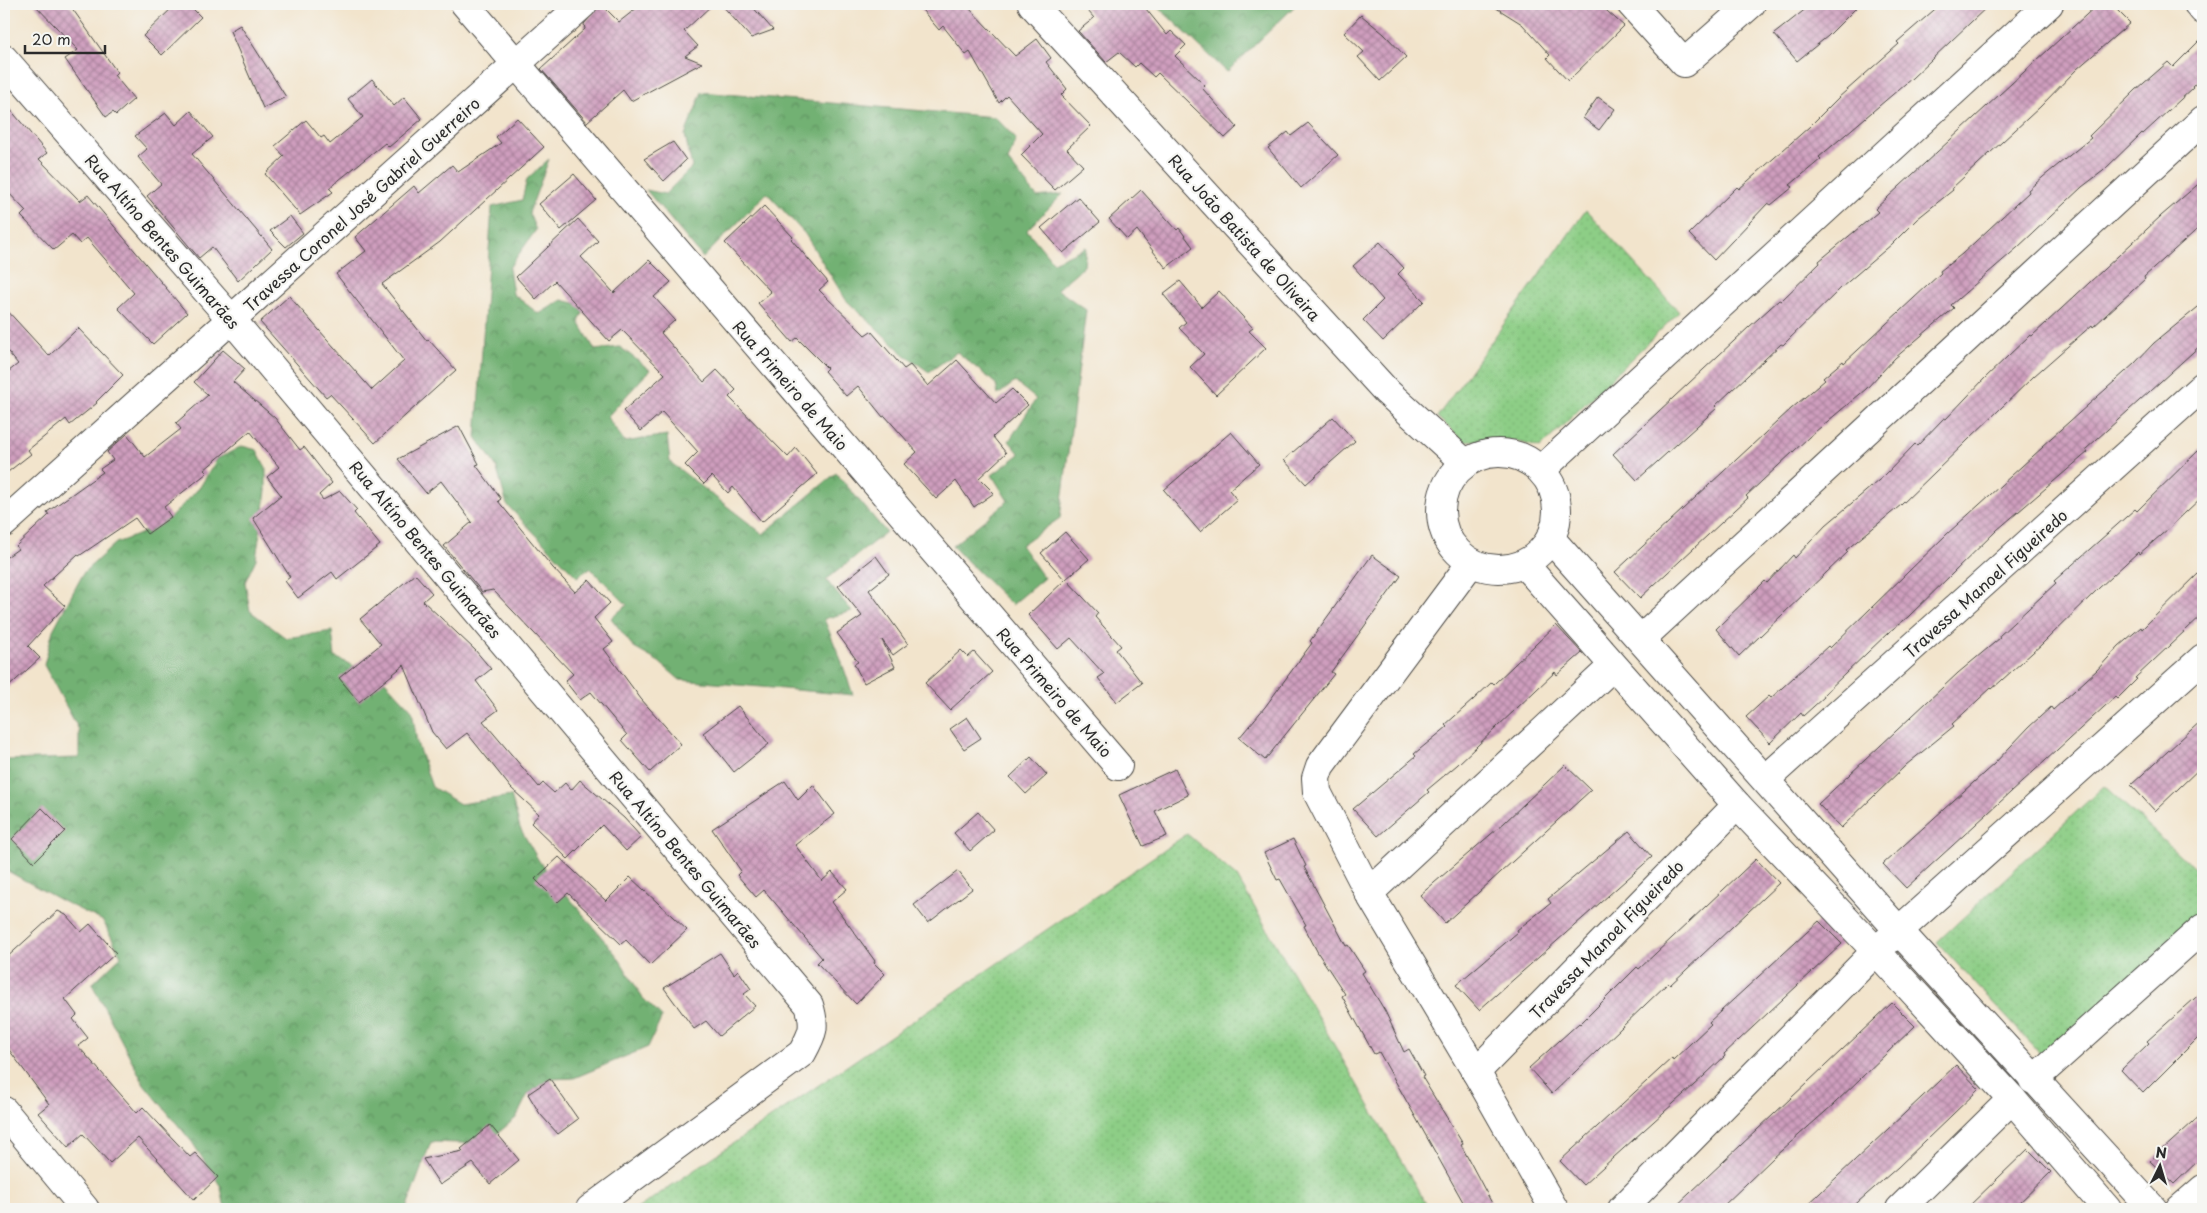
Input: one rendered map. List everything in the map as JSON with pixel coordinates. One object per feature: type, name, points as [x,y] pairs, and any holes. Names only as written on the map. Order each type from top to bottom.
[{"type":"street","name":"Rua Primeiro de Maio","points":[[465,4],[1118,766]]},
{"type":"street","name":"Travessa Coronel José Gabriel Guerreiro","points":[[4,523],[583,4]]},
{"type":"street","name":"Rua João Batista de Oliveira","points":[[1032,4],[1387,392],[1465,463]]},
{"type":"street","points":[[1631,4],[1684,63],[1751,4]]},
{"type":"street","points":[[1541,470],[2049,4]]},
{"type":"street","points":[[2198,4],[2203,10]]},
{"type":"street","name":"Rua Altíno Bentes Guimarães","points":[[4,58],[232,320],[809,1005],[814,1021],[812,1035],[802,1053],[590,1209]]},
{"type":"street","points":[[1642,639],[2203,120]]},
{"type":"street","name":"Travessa Manoel Figueiredo","points":[[1766,779],[2203,386]]},
{"type":"street","points":[[1504,453],[1524,458],[1541,470],[1552,485],[1557,502],[1557,521],[1551,539],[1540,554],[1524,564],[1507,570],[1488,569],[1470,563],[1456,552],[1444,535],[1440,515],[1442,495],[1451,477],[1465,463],[1484,454],[1504,453]]},
{"type":"street","points":[[1551,539],[1642,639],[1899,931],[2153,1209]]},
{"type":"street","points":[[1470,563],[1320,766],[1316,778],[1317,792],[1369,894],[1476,1072],[1554,1209]]},
{"type":"street","points":[[1524,564],[1736,806],[1876,951],[2012,1099],[2107,1209]]},
{"type":"street","points":[[1622,1209],[1876,951],[2203,658]]},
{"type":"street","points":[[1369,894],[1613,666]]},
{"type":"street","name":"Travessa Manoel Figueiredo","points":[[1476,1072],[1736,806]]},
{"type":"street","points":[[2034,1080],[2203,928]]},
{"type":"street","points":[[1900,1209],[2012,1099]]},
{"type":"street","points":[[4,1110],[85,1209]]},
{"type":"street","points":[[2180,1209],[2203,1189]]},
{"type":"green space","points":[[1155,4],[1297,4],[1227,72]]},
{"type":"green space","points":[[702,92],[995,117],[1016,139],[1008,161],[1037,197],[1063,194],[1027,230],[1053,262],[1086,247],[1084,266],[1057,289],[1086,310],[1060,518],[1021,545],[1044,578],[1012,605],[952,546],[1008,501],[992,475],[1020,454],[1009,441],[1036,399],[1015,382],[998,395],[996,384],[957,352],[929,372],[904,354],[846,300],[805,234],[767,193],[703,258],[646,190],[665,194],[692,167],[685,135]]},
{"type":"green space","points":[[549,159],[529,213],[536,230],[509,268],[513,294],[539,314],[562,300],[586,306],[579,322],[595,350],[620,347],[650,370],[607,417],[625,442],[667,435],[670,462],[763,534],[836,473],[886,532],[826,580],[852,611],[824,619],[853,695],[680,680],[659,662],[634,648],[611,618],[627,605],[590,568],[577,577],[507,505],[496,466],[476,437],[492,207],[522,200],[527,179]]},
{"type":"green space","points":[[1586,210],[1679,312],[1540,448],[1503,440],[1465,442],[1437,417]]},
{"type":"green space","points":[[242,446],[257,450],[266,468],[266,491],[256,559],[245,582],[250,611],[286,638],[332,631],[335,657],[385,681],[412,710],[417,743],[432,787],[460,804],[511,796],[520,828],[539,861],[618,957],[642,997],[662,1017],[648,1047],[574,1078],[550,1079],[528,1094],[516,1118],[485,1144],[431,1142],[406,1209],[225,1209],[221,1187],[192,1142],[144,1084],[92,984],[121,956],[103,921],[4,869],[4,760],[79,758],[79,730],[44,665],[53,630],[84,572],[116,543],[140,534],[171,517],[200,487],[217,459]]},
{"type":"green space","points":[[2104,786],[2203,876],[2203,911],[2046,1060],[1937,942]]},
{"type":"green space","points":[[1187,834],[1237,877],[1429,1209],[637,1209]]},
{"type":"building","points":[[34,4],[69,4],[117,72],[114,75],[134,99],[116,115],[113,112],[106,117],[65,59],[78,50]]},
{"type":"building","points":[[176,4],[188,4],[201,17],[162,55],[143,36]]},
{"type":"building","points":[[601,4],[619,22],[642,4],[713,4],[684,31],[698,46],[685,56],[702,63],[631,101],[623,90],[587,122],[541,69],[585,29],[584,24]]},
{"type":"building","points":[[721,4],[750,4],[773,30],[751,38]]},
{"type":"building","points":[[917,4],[969,4],[967,6],[1015,56],[1037,39],[1051,58],[1046,62],[1067,89],[1061,95],[1091,126],[1067,149],[1083,166],[1055,190],[1021,155],[1042,134],[1007,95],[999,103],[970,52],[966,55],[943,26],[939,30]]},
{"type":"building","points":[[1082,4],[1142,4],[1167,35],[1171,31],[1186,45],[1175,56],[1205,85],[1202,88],[1237,127],[1225,138],[1158,73],[1154,77],[1139,63],[1135,67],[1119,52],[1106,62],[1078,31],[1094,18]]},
{"type":"building","points":[[1490,4],[1599,4],[1624,26],[1568,81],[1547,58],[1550,55],[1522,24]]},
{"type":"building","points":[[1812,4],[1860,4],[1828,36],[1797,61],[1774,34]]},
{"type":"building","points":[[1941,4],[1990,4],[1912,78],[1819,157],[1821,159],[1790,185],[1793,187],[1771,205],[1768,203],[1714,260],[1689,234],[1737,187],[1739,189],[1809,127],[1838,98],[1899,44],[1897,42]]},
{"type":"building","points":[[2098,4],[2111,4],[2130,23],[2077,69],[2040,107],[1952,188],[1953,190],[1917,219],[1892,244],[1842,287],[1783,345],[1781,344],[1715,406],[1717,408],[1637,480],[1613,454],[1749,327],[1779,300],[1781,301],[1820,263],[1819,261],[1878,212],[1875,209]]},
{"type":"building","points":[[1361,15],[1384,34],[1406,57],[1380,81],[1358,57],[1364,52],[1344,33]]},
{"type":"building","points":[[240,25],[286,97],[263,108],[230,31]]},
{"type":"building","points":[[2203,37],[2203,77],[2193,88],[2103,171],[2082,187],[2017,248],[1951,305],[1954,308],[1895,358],[1866,389],[1809,437],[1746,496],[1748,498],[1640,598],[1615,572],[1791,409],[1825,380],[1823,378],[1843,361],[1844,363],[1941,273],[1940,271],[1962,254],[2029,192],[2028,190],[2091,138],[2089,136],[2136,90],[2168,62],[2173,67]]},
{"type":"building","points":[[372,79],[394,106],[404,97],[422,119],[389,147],[385,143],[329,188],[333,192],[300,215],[265,174],[284,156],[275,146],[306,120],[321,138],[324,136],[330,144],[363,117],[348,99]]},
{"type":"building","points":[[1598,97],[1615,109],[1599,130],[1583,118]]},
{"type":"building","points":[[4,102],[47,153],[39,159],[80,201],[88,195],[187,313],[153,344],[118,308],[134,293],[87,238],[80,244],[72,235],[54,250],[21,216],[26,211],[4,188]]},
{"type":"building","points":[[191,111],[213,137],[192,154],[272,249],[238,281],[212,247],[199,258],[147,196],[161,184],[138,157],[147,149],[135,136],[166,113],[176,125]]},
{"type":"building","points":[[517,118],[544,147],[440,242],[382,284],[427,341],[428,339],[456,370],[375,443],[330,394],[326,397],[260,322],[289,296],[372,390],[404,361],[336,274],[366,251],[355,237],[414,186],[419,193],[452,165],[458,172],[501,143],[496,137]]},
{"type":"building","points":[[1308,123],[1338,155],[1301,188],[1268,148],[1288,132],[1291,136]]},
{"type":"building","points":[[673,142],[686,160],[664,181],[644,159]]},
{"type":"building","points":[[574,174],[596,200],[561,230],[539,204]]},
{"type":"building","points":[[2203,180],[2203,224],[2144,277],[2145,279],[2093,327],[2092,325],[2034,376],[1901,505],[1846,550],[1848,552],[1739,656],[1716,629],[1765,581],[1767,583],[1793,555],[1795,558],[1826,525],[1885,475],[1915,444],[1917,446],[1944,418],[1946,419],[2030,335],[2032,336],[2161,216]]},
{"type":"building","points":[[1141,190],[1177,230],[1179,228],[1193,247],[1166,268],[1137,230],[1127,239],[1109,219]]},
{"type":"building","points":[[1078,197],[1100,222],[1063,253],[1041,228]]},
{"type":"building","points":[[764,206],[793,237],[791,239],[828,282],[819,290],[865,335],[871,331],[904,369],[910,365],[928,386],[957,360],[996,403],[1012,389],[1028,405],[993,437],[1006,453],[979,478],[994,493],[974,507],[956,481],[936,499],[904,464],[917,452],[885,416],[883,417],[858,386],[846,396],[824,371],[827,368],[797,338],[792,342],[758,303],[771,292],[725,243]]},
{"type":"building","points":[[290,216],[303,233],[286,247],[270,231]]},
{"type":"building","points":[[578,219],[598,241],[581,257],[614,293],[649,260],[671,282],[654,297],[675,320],[661,333],[704,382],[717,370],[736,390],[729,397],[788,457],[796,448],[817,474],[762,522],[733,487],[728,493],[712,476],[704,484],[685,465],[698,452],[662,412],[641,431],[623,411],[665,374],[622,330],[609,341],[555,281],[536,299],[516,277]]},
{"type":"building","points":[[1380,242],[1404,268],[1398,274],[1424,301],[1383,341],[1363,320],[1383,300],[1353,266]]},
{"type":"building","points":[[1180,281],[1202,307],[1219,291],[1253,328],[1249,331],[1266,348],[1216,395],[1190,367],[1204,354],[1179,328],[1186,322],[1163,294]]},
{"type":"building","points":[[2203,303],[2203,343],[2086,449],[2088,452],[1997,530],[1908,617],[1889,632],[1823,695],[1824,697],[1803,716],[1801,713],[1770,743],[1746,717],[1769,696],[1771,698],[1828,646],[1830,648],[1947,534],[2042,446],[2134,364],[2154,343]]},
{"type":"building","points":[[4,307],[49,356],[78,328],[123,375],[97,403],[70,425],[66,419],[28,450],[31,454],[4,475],[4,375],[18,364],[4,347]]},
{"type":"building","points":[[223,350],[245,369],[233,382],[275,418],[300,450],[304,447],[332,483],[319,495],[323,500],[340,491],[357,510],[354,513],[380,545],[337,579],[332,572],[298,598],[285,581],[290,577],[253,518],[281,495],[267,477],[279,467],[250,431],[204,470],[207,473],[164,507],[171,517],[147,534],[135,518],[79,556],[78,554],[43,586],[65,606],[28,646],[40,658],[4,691],[4,559],[18,549],[16,546],[49,515],[47,512],[103,472],[100,469],[113,460],[107,452],[127,434],[145,457],[181,429],[176,423],[208,395],[194,382]]},
{"type":"building","points":[[1333,417],[1355,441],[1306,484],[1284,460]]},
{"type":"building","points":[[459,426],[479,464],[476,465],[501,499],[498,501],[553,568],[575,592],[589,580],[610,603],[594,618],[613,642],[604,649],[641,699],[681,744],[650,772],[622,740],[627,735],[591,692],[580,700],[565,681],[573,674],[493,590],[482,592],[444,546],[472,522],[441,481],[426,493],[398,459]]},
{"type":"building","points":[[1231,432],[1259,464],[1229,490],[1237,500],[1200,532],[1164,490]]},
{"type":"building","points":[[2203,446],[2203,496],[2139,554],[2138,552],[2042,644],[1952,724],[1954,726],[1906,765],[1841,828],[1818,804],[1958,673],[2000,638],[1999,636],[2056,583],[2054,581],[2135,509],[2137,511]]},
{"type":"building","points":[[1065,532],[1089,559],[1066,579],[1098,613],[1095,617],[1121,646],[1116,650],[1142,683],[1117,702],[1098,678],[1104,674],[1071,638],[1058,649],[1028,615],[1065,580],[1041,553]]},
{"type":"building","points":[[1372,555],[1401,576],[1331,672],[1334,674],[1265,760],[1239,738],[1265,707],[1312,643],[1310,641]]},
{"type":"building","points":[[876,556],[889,574],[869,590],[908,644],[893,655],[882,640],[895,667],[864,683],[854,664],[858,662],[837,633],[862,616],[838,586]]},
{"type":"building","points":[[2203,569],[2203,614],[2135,678],[2137,679],[2117,699],[2115,697],[1906,888],[1883,864],[1994,764],[2051,707],[2053,710],[2097,670],[2119,646],[2141,627],[2142,629]]},
{"type":"building","points":[[415,574],[432,593],[423,601],[475,650],[491,669],[476,681],[498,710],[483,721],[539,787],[543,783],[554,793],[565,783],[571,790],[580,780],[624,818],[641,837],[626,851],[602,825],[568,859],[531,823],[539,814],[511,788],[467,733],[446,749],[432,732],[404,665],[359,702],[339,678],[381,644],[360,619]]},
{"type":"building","points":[[1556,625],[1582,653],[1557,675],[1555,672],[1457,765],[1427,790],[1429,792],[1378,836],[1353,809],[1416,756],[1414,754],[1447,727],[1445,725],[1492,682],[1494,684]]},
{"type":"building","points":[[961,650],[968,657],[974,652],[992,672],[950,710],[925,683]]},
{"type":"building","points":[[738,706],[769,744],[734,772],[703,733]]},
{"type":"building","points":[[967,717],[981,738],[964,749],[950,729]]},
{"type":"building","points":[[2203,719],[2203,765],[2155,811],[2131,785]]},
{"type":"building","points":[[1031,757],[1047,775],[1026,794],[1010,777]]},
{"type":"building","points":[[1565,765],[1591,790],[1445,923],[1420,895],[1504,823]]},
{"type":"building","points":[[1175,769],[1188,795],[1155,811],[1167,836],[1143,846],[1119,795]]},
{"type":"building","points":[[785,781],[798,800],[813,785],[835,814],[795,845],[822,881],[832,872],[847,889],[832,902],[875,961],[874,963],[885,974],[856,1004],[817,963],[822,958],[764,890],[756,897],[737,875],[741,871],[712,829]]},
{"type":"building","points":[[42,808],[65,831],[34,862],[12,839]]},
{"type":"building","points":[[978,812],[994,830],[970,851],[954,833]]},
{"type":"building","points":[[1629,831],[1652,857],[1479,1010],[1456,985],[1518,932],[1517,930],[1551,903],[1548,899]]},
{"type":"building","points":[[1293,839],[1306,866],[1304,867],[1346,946],[1348,945],[1365,971],[1362,973],[1385,1011],[1404,1052],[1409,1049],[1424,1076],[1422,1077],[1463,1144],[1461,1145],[1495,1209],[1467,1209],[1379,1052],[1374,1054],[1342,996],[1345,994],[1318,953],[1304,926],[1306,925],[1280,879],[1277,880],[1264,853]]},
{"type":"building","points":[[559,857],[606,901],[630,877],[687,930],[650,965],[626,940],[621,944],[568,893],[558,902],[535,879]]},
{"type":"building","points":[[1756,859],[1779,883],[1670,985],[1668,983],[1552,1094],[1529,1068],[1580,1024],[1637,967],[1639,969]]},
{"type":"building","points":[[958,871],[972,889],[928,923],[914,905]]},
{"type":"building","points":[[58,911],[66,915],[81,932],[90,924],[116,953],[65,999],[77,1015],[73,1019],[88,1038],[78,1046],[137,1113],[143,1107],[190,1157],[195,1153],[218,1177],[194,1200],[138,1138],[110,1163],[83,1134],[68,1147],[38,1113],[49,1104],[4,1043],[4,960]]},
{"type":"building","points":[[1819,921],[1842,944],[1724,1054],[1725,1056],[1704,1076],[1583,1185],[1560,1161],[1672,1058],[1673,1060],[1711,1024],[1709,1022]]},
{"type":"building","points":[[720,953],[734,974],[738,970],[751,989],[744,994],[755,1006],[719,1036],[706,1021],[694,1029],[664,988]]},
{"type":"building","points":[[2203,991],[2203,1033],[2143,1093],[2121,1070],[2149,1043],[2147,1041]]},
{"type":"building","points":[[1892,1003],[1915,1026],[1834,1104],[1773,1158],[1720,1209],[1673,1209]]},
{"type":"building","points":[[1956,1065],[1979,1089],[1898,1167],[1850,1209],[1803,1209]]},
{"type":"building","points":[[550,1079],[578,1119],[558,1134],[540,1114],[528,1094]]},
{"type":"building","points":[[2203,1113],[2203,1156],[2174,1184],[2150,1161]]},
{"type":"building","points":[[490,1125],[519,1160],[490,1184],[473,1163],[440,1185],[423,1159],[463,1151],[461,1149]]},
{"type":"building","points":[[2028,1149],[2051,1172],[2013,1209],[1966,1209]]}]
